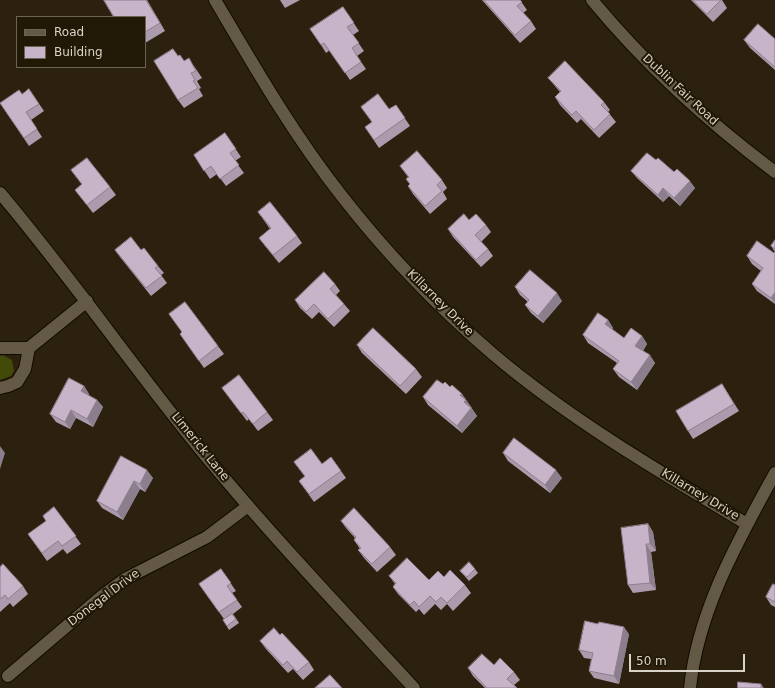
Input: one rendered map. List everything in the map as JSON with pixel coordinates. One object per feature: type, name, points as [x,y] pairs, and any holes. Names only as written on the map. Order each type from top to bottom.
[{"type":"street","name":"Killarney Drive","points":[[215,0],[274,98],[340,195],[393,257],[450,315],[494,355],[575,415],[651,466],[747,524]]},
{"type":"street","name":"Dublin Fair Road","points":[[592,0],[647,60],[690,101],[735,141],[775,172]]},
{"type":"street","name":"Limerick Lane","points":[[0,194],[41,242],[182,425],[248,506],[322,589],[414,688]]},
{"type":"street","points":[[0,348],[29,348],[87,301]]},
{"type":"street","points":[[0,388],[17,382],[25,369],[29,348]]},
{"type":"street","points":[[690,688],[695,652],[704,620],[720,579],[747,524],[775,473]]},
{"type":"street","name":"Donegal Drive","points":[[8,676],[125,579],[207,537],[248,506]]},
{"type":"green space","points":[[3,355],[12,360],[14,371],[11,376],[0,380],[0,356]]},
{"type":"building","points":[[104,0],[146,0],[160,23],[146,31],[146,16],[113,16]]},
{"type":"building","points":[[484,0],[520,0],[522,2],[517,6],[531,21],[515,35]]},
{"type":"building","points":[[693,0],[721,0],[707,14]]},
{"type":"building","points":[[343,7],[354,23],[347,27],[359,43],[352,48],[361,62],[345,73],[324,43],[321,45],[310,29]]},
{"type":"building","points":[[758,24],[775,39],[775,67],[744,40]]},
{"type":"building","points":[[173,49],[184,61],[189,58],[196,71],[191,73],[195,80],[193,81],[198,88],[178,100],[154,61]]},
{"type":"building","points":[[565,61],[604,102],[601,105],[610,114],[594,130],[576,111],[572,115],[555,97],[561,91],[548,78]]},
{"type":"building","points":[[29,89],[39,104],[26,112],[37,129],[24,138],[0,103],[19,90],[22,94]]},
{"type":"building","points":[[378,94],[389,109],[396,105],[405,118],[374,140],[365,127],[372,122],[361,107]]},
{"type":"building","points":[[225,133],[236,149],[230,153],[239,165],[220,179],[211,166],[204,171],[194,155]]},
{"type":"building","points":[[417,151],[442,180],[437,185],[442,191],[425,206],[408,186],[410,184],[406,179],[409,177],[400,166]]},
{"type":"building","points":[[647,153],[656,160],[658,158],[674,172],[677,169],[690,181],[674,198],[663,188],[658,195],[631,171]]},
{"type":"building","points":[[87,158],[110,187],[87,205],[75,190],[82,184],[71,170]]},
{"type":"building","points":[[270,202],[297,236],[273,255],[259,238],[271,228],[258,212]]},
{"type":"building","points":[[464,214],[469,220],[476,214],[486,225],[475,235],[488,249],[476,260],[448,229]]},
{"type":"building","points":[[131,237],[141,250],[144,248],[158,266],[155,268],[162,276],[146,288],[115,250]]},
{"type":"building","points":[[775,240],[775,249],[771,246]]},
{"type":"building","points":[[757,241],[774,253],[775,252],[775,292],[771,298],[752,284],[763,268],[747,256]]},
{"type":"building","points":[[530,270],[557,293],[538,316],[525,305],[529,300],[515,287]]},
{"type":"building","points":[[324,272],[335,284],[330,289],[344,304],[328,319],[314,304],[306,312],[295,300]]},
{"type":"building","points":[[185,302],[218,346],[199,361],[180,334],[182,332],[169,314]]},
{"type":"building","points":[[598,313],[608,320],[605,324],[624,338],[631,328],[642,336],[635,346],[650,355],[631,382],[613,369],[619,361],[583,335]]},
{"type":"building","points":[[373,328],[416,369],[400,386],[357,345]]},
{"type":"building","points":[[239,375],[267,412],[253,424],[243,412],[241,413],[222,388]]},
{"type":"building","points":[[69,378],[84,386],[81,391],[97,400],[87,419],[71,410],[65,422],[50,414]]},
{"type":"building","points":[[437,380],[443,384],[445,382],[450,387],[452,385],[462,394],[460,395],[466,400],[464,402],[471,408],[457,426],[423,397]]},
{"type":"building","points":[[722,384],[734,404],[688,431],[676,411]]},
{"type":"building","points":[[514,438],[556,470],[545,485],[503,453]]},
{"type":"building","points":[[311,449],[322,464],[331,457],[341,471],[309,494],[299,481],[305,476],[294,462]]},
{"type":"building","points":[[121,456],[147,470],[140,484],[134,481],[117,512],[97,501]]},
{"type":"building","points":[[54,507],[76,536],[62,546],[58,541],[42,553],[28,534],[46,521],[43,516]]},
{"type":"building","points":[[354,508],[390,547],[372,564],[358,550],[361,548],[354,540],[356,537],[341,521]]},
{"type":"building","points":[[648,524],[650,544],[646,544],[650,583],[628,585],[621,528]]},
{"type":"building","points":[[407,558],[429,580],[438,571],[444,577],[450,570],[465,585],[447,603],[441,597],[436,602],[430,596],[419,607],[414,601],[410,605],[393,587],[396,583],[389,576]]},
{"type":"building","points":[[469,562],[475,569],[467,577],[460,571]]},
{"type":"building","points":[[3,564],[23,586],[8,599],[5,595],[0,599],[0,567]]},
{"type":"building","points":[[221,569],[231,583],[227,586],[237,600],[219,612],[199,584]]},
{"type":"building","points":[[773,584],[775,585],[775,602],[766,597]]},
{"type":"building","points":[[232,614],[236,619],[227,626],[223,620]]},
{"type":"building","points":[[585,621],[624,627],[614,676],[589,671],[593,653],[579,650]]},
{"type":"building","points":[[274,628],[280,635],[282,633],[309,662],[297,672],[287,661],[283,665],[260,641]]},
{"type":"building","points":[[482,654],[494,665],[500,658],[514,672],[507,679],[517,688],[487,688],[468,668]]},
{"type":"building","points":[[330,675],[342,688],[315,688]]},
{"type":"building","points":[[738,682],[761,684],[761,688],[738,688]]}]
